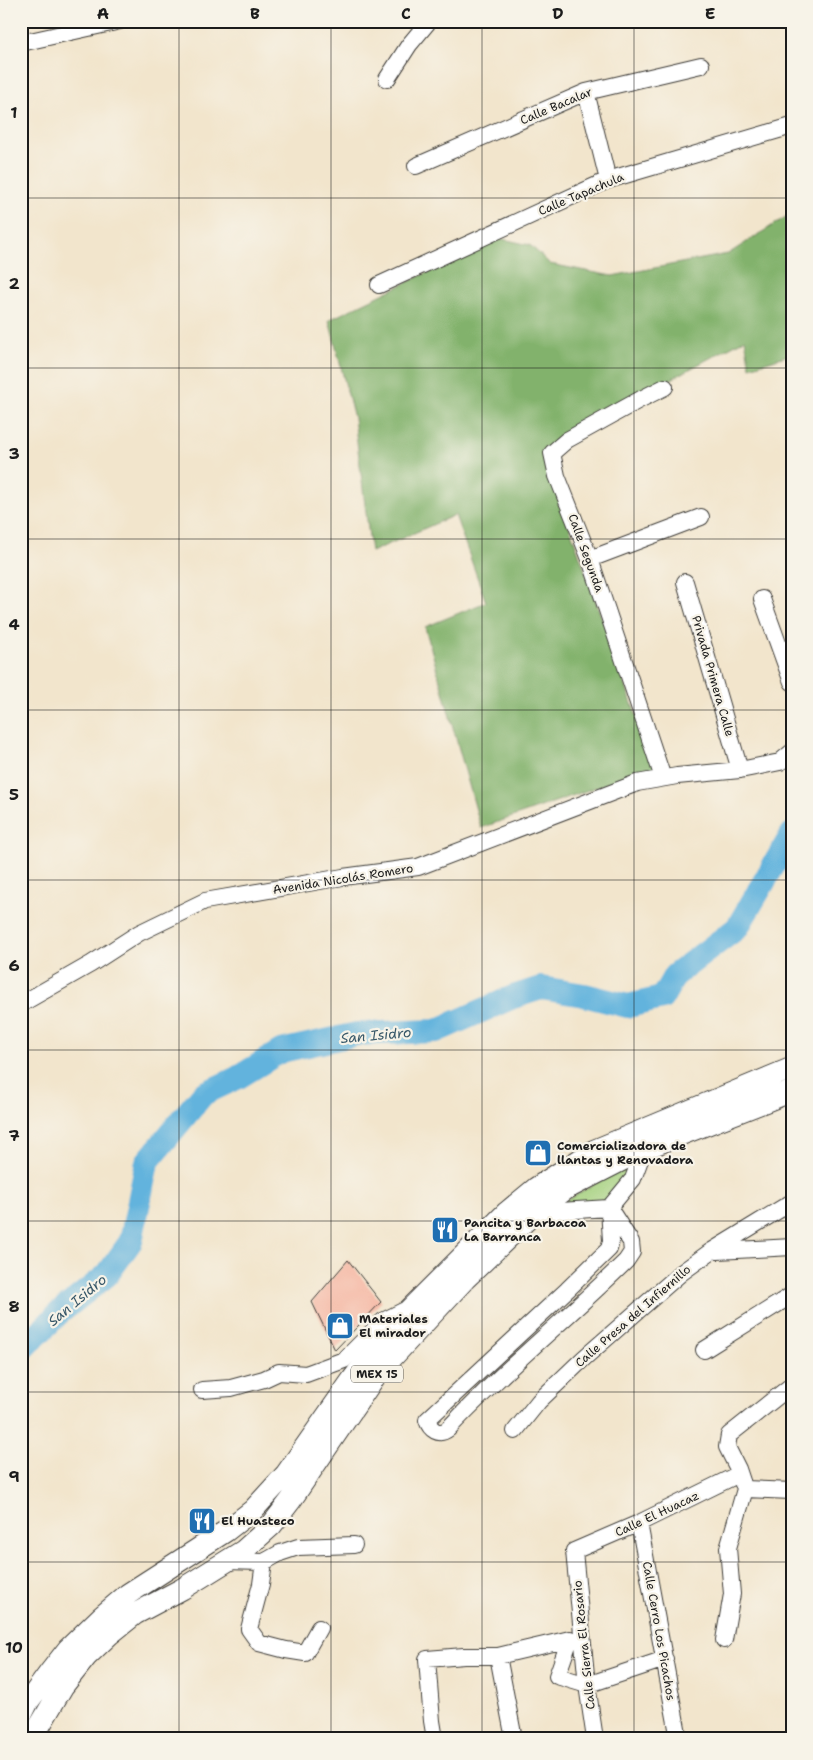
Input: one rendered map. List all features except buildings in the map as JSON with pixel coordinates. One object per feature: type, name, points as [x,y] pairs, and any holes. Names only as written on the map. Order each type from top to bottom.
[{"type":"main road","name":"MEX 15","points":[[21,1716],[28,1702],[68,1649],[101,1617],[128,1594],[226,1531],[253,1510],[286,1474],[357,1372],[391,1328],[507,1212],[536,1188],[595,1150],[792,1068]]},
{"type":"main road","name":"MEX 15","points":[[32,1739],[63,1686],[86,1657],[110,1634],[135,1614],[182,1589],[243,1551],[270,1526],[291,1500],[376,1375],[465,1279],[536,1211],[566,1188],[644,1149],[792,1091]]},
{"type":"street","points":[[21,44],[120,21]]},
{"type":"street","points":[[387,79],[409,45],[429,21]]},
{"type":"street","name":"Calle Bacalar","points":[[416,166],[586,92],[701,65]]},
{"type":"street","points":[[586,92],[608,180]]},
{"type":"street","name":"Calle Tapachula","points":[[379,285],[608,180],[792,126]]},
{"type":"street","name":"Calle Segunda","points":[[663,778],[590,559],[557,476],[552,453],[567,440],[666,387]]},
{"type":"street","points":[[590,559],[701,517]]},
{"type":"street","name":"Privada Primera Calle","points":[[685,582],[740,770]]},
{"type":"street","points":[[762,599],[792,682]]},
{"type":"street","name":"Avenida Nicolás Romero","points":[[21,1004],[91,964],[139,933],[205,901],[343,877],[418,868],[637,784],[663,778],[740,770],[780,762],[792,752]]},
{"type":"street","points":[[609,1208],[631,1242],[632,1252],[626,1261],[499,1377],[444,1432],[438,1432],[431,1428],[427,1420],[609,1249],[611,1241],[609,1208],[633,1179],[644,1149]]},
{"type":"street","name":"Calle Presa del Infiernillo","points":[[515,1431],[539,1401],[584,1358],[680,1273],[792,1202]]},
{"type":"street","points":[[536,1211],[560,1212],[609,1208]]},
{"type":"street","points":[[713,1251],[792,1247]]},
{"type":"street","points":[[567,1290],[581,1304]]},
{"type":"street","points":[[704,1350],[792,1295]]},
{"type":"street","points":[[202,1390],[231,1388],[264,1379],[280,1372],[306,1374],[344,1360],[382,1321],[411,1307]]},
{"type":"street","points":[[486,1363],[499,1377]]},
{"type":"street","points":[[724,1640],[732,1594],[728,1548],[742,1481],[727,1447],[729,1434],[792,1386]]},
{"type":"street","points":[[742,1481],[792,1490]]},
{"type":"street","name":"Calle El Huacaz","points":[[574,1551],[742,1481]]},
{"type":"street","name":"Calle Cerro Los Picachos","points":[[639,1523],[679,1739]]},
{"type":"street","points":[[226,1561],[264,1562],[280,1553],[298,1547],[354,1545]]},
{"type":"street","name":"Calle Sierra El Rosario","points":[[574,1551],[587,1685],[595,1739]]},
{"type":"street","points":[[264,1562],[261,1584],[249,1629],[259,1643],[305,1653],[319,1628]]},
{"type":"street","points":[[435,1739],[426,1660],[464,1656],[498,1656],[570,1639],[557,1676],[587,1685],[664,1659]]},
{"type":"street","points":[[498,1656],[514,1739]]},
{"type":"green space","points":[[792,213],[792,354],[750,367],[745,339],[546,450],[545,458],[656,771],[614,781],[481,828],[425,627],[486,602],[455,515],[371,552],[354,418],[329,320],[498,238],[530,245],[550,264],[612,276],[728,254]]},
{"type":"green space","points":[[637,1159],[608,1204],[552,1209]]},
{"type":"waterway","name":"San Isidro","points":[[21,1351],[59,1313],[107,1275],[131,1241],[147,1162],[203,1094],[237,1078],[281,1051],[357,1034],[436,1031],[513,997],[541,988],[584,995],[628,1006],[662,998],[675,975],[737,928],[792,834]]},
{"type":"place","name":"Comercializadora de llantas y Renovadora","points":[[538,1153]]},
{"type":"place","name":"Pancita y Barbacoa La Barranca","points":[[445,1230]]},
{"type":"place","name":"Materiales El mirador","points":[[340,1326]]},
{"type":"place","name":"El Huasteco","points":[[202,1521]]}]
